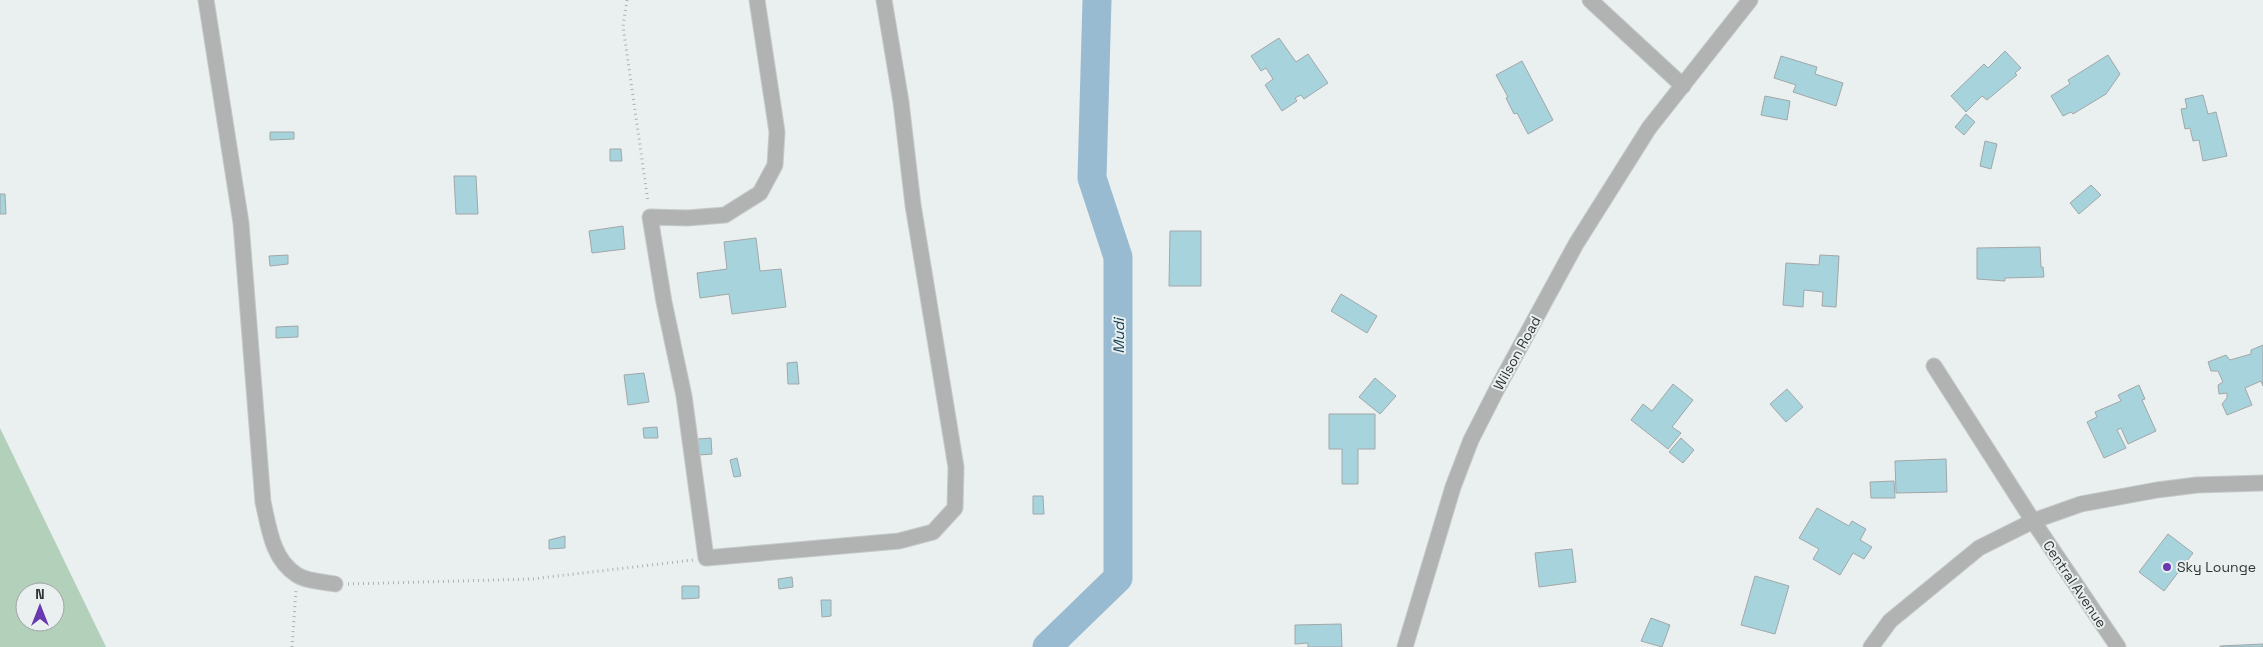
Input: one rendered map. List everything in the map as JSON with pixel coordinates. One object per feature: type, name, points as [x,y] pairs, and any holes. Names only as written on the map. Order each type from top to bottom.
[{"type":"street","points":[[206,0],[241,222],[263,502],[272,543],[282,561],[297,576],[335,584]]},
{"type":"street","points":[[757,0],[777,132],[774,165],[760,193],[725,215],[687,218],[650,217],[664,302],[684,396],[706,558],[898,541],[933,532],[955,508],[956,467],[913,205],[901,102],[884,0]]},
{"type":"street","points":[[1590,0],[1683,86]]},
{"type":"street","name":"Wilson Road","points":[[1405,647],[1453,487],[1471,440],[1576,244],[1649,128],[1750,0]]},
{"type":"street","name":"Central Avenue","points":[[1934,366],[2033,521],[2118,647]]},
{"type":"street","points":[[1872,647],[1890,621],[1979,548],[2033,521],[2082,504],[2157,490],[2197,484],[2263,483]]},
{"type":"path","points":[[627,0],[624,26],[650,217]]},
{"type":"path","points":[[335,584],[532,579],[706,558]]},
{"type":"path","points":[[292,647],[297,576]]},
{"type":"green space","points":[[0,428],[106,647],[0,647]]},
{"type":"building","points":[[1279,38],[1296,62],[1308,54],[1328,83],[1304,99],[1301,95],[1295,98],[1297,101],[1282,111],[1265,85],[1273,79],[1266,68],[1261,71],[1251,56]]},
{"type":"building","points":[[2005,51],[2021,68],[2015,73],[2017,75],[1987,100],[1982,96],[1966,112],[1951,96],[1984,64],[1988,68]]},
{"type":"building","points":[[2108,55],[2120,74],[2106,94],[2073,114],[2071,112],[2063,116],[2051,96],[2070,84],[2068,80]]},
{"type":"building","points":[[1781,56],[1817,67],[1815,74],[1843,83],[1836,106],[1793,92],[1796,85],[1774,78]]},
{"type":"building","points":[[1522,61],[1553,120],[1528,134],[1517,113],[1514,114],[1506,98],[1508,97],[1496,75]]},
{"type":"building","points":[[2203,95],[2208,114],[2216,112],[2227,156],[2203,161],[2199,140],[2193,141],[2190,128],[2185,129],[2181,109],[2187,108],[2185,99]]},
{"type":"building","points":[[1765,96],[1790,101],[1787,120],[1761,115]]},
{"type":"building","points":[[1966,114],[1975,122],[1964,135],[1955,127]]},
{"type":"building","points":[[270,132],[294,132],[294,139],[270,140]]},
{"type":"building","points":[[1985,141],[1997,144],[1991,169],[1980,166]]},
{"type":"building","points":[[610,149],[621,149],[622,161],[610,161]]},
{"type":"building","points":[[454,176],[476,176],[478,214],[456,214]]},
{"type":"building","points":[[2091,185],[2101,195],[2079,214],[2070,203]]},
{"type":"building","points":[[0,194],[5,194],[6,214],[0,214]]},
{"type":"building","points":[[623,226],[625,249],[592,253],[589,231]]},
{"type":"building","points":[[1170,231],[1201,231],[1201,286],[1169,286]]},
{"type":"building","points":[[756,238],[760,271],[781,269],[786,307],[732,314],[729,294],[700,298],[697,273],[727,269],[724,242]]},
{"type":"building","points":[[2040,247],[2041,267],[2043,267],[2044,277],[2005,278],[2005,281],[1977,279],[1977,248]]},
{"type":"building","points":[[288,255],[288,264],[270,266],[269,256]]},
{"type":"building","points":[[1820,255],[1839,256],[1836,307],[1822,306],[1823,292],[1804,290],[1803,307],[1783,305],[1786,263],[1819,265]]},
{"type":"building","points":[[1341,294],[1377,316],[1367,333],[1331,311]]},
{"type":"building","points":[[298,326],[298,337],[276,338],[276,327]]},
{"type":"building","points":[[2263,345],[2263,386],[2261,381],[2245,388],[2252,405],[2227,415],[2222,404],[2227,398],[2227,393],[2219,394],[2218,385],[2223,382],[2218,371],[2211,371],[2208,362],[2226,355],[2230,360],[2251,354],[2251,350]]},
{"type":"building","points":[[797,362],[799,384],[788,384],[787,363]]},
{"type":"building","points":[[644,373],[649,402],[628,405],[624,375]]},
{"type":"building","points":[[1375,378],[1396,396],[1380,414],[1359,397]]},
{"type":"building","points":[[1673,384],[1693,400],[1672,427],[1681,433],[1668,449],[1631,420],[1643,404],[1652,411]]},
{"type":"building","points":[[2139,385],[2145,399],[2142,400],[2156,431],[2128,444],[2121,428],[2117,430],[2126,448],[2104,458],[2087,422],[2097,417],[2095,412],[2121,401],[2118,395]]},
{"type":"building","points":[[1787,389],[1803,407],[1786,422],[1770,404]]},
{"type":"building","points":[[1329,414],[1375,414],[1375,449],[1358,449],[1358,484],[1342,484],[1342,449],[1329,449]]},
{"type":"building","points":[[657,427],[658,438],[644,438],[643,428]]},
{"type":"building","points":[[711,438],[712,454],[700,455],[698,439]]},
{"type":"building","points":[[1681,438],[1694,450],[1683,463],[1669,452]]},
{"type":"building","points":[[737,458],[741,476],[734,477],[730,460]]},
{"type":"building","points":[[1946,459],[1947,492],[1896,493],[1895,461]]},
{"type":"building","points":[[1894,481],[1895,498],[1871,498],[1870,482]]},
{"type":"building","points":[[1033,496],[1043,496],[1044,514],[1033,514]]},
{"type":"building","points":[[1817,508],[1849,526],[1852,521],[1866,529],[1860,540],[1872,547],[1864,559],[1853,553],[1840,575],[1813,559],[1819,549],[1799,538]]},
{"type":"building","points":[[2168,534],[2193,553],[2164,591],[2139,572]]},
{"type":"building","points":[[565,536],[565,548],[549,549],[549,540]]},
{"type":"building","points":[[1572,549],[1576,582],[1539,587],[1535,553]]},
{"type":"building","points":[[1755,576],[1789,586],[1775,634],[1741,625]]},
{"type":"building","points":[[792,577],[793,587],[779,589],[778,579]]},
{"type":"building","points":[[682,586],[699,586],[699,598],[682,599]]},
{"type":"building","points":[[821,600],[831,600],[831,616],[822,617]]},
{"type":"building","points":[[1651,618],[1670,625],[1662,647],[1641,641]]},
{"type":"building","points":[[1341,624],[1342,647],[1308,647],[1308,643],[1295,644],[1295,625]]},
{"type":"building","points":[[2263,644],[2263,647],[2220,647],[2220,646]]},
{"type":"waterway","name":"Mudi","points":[[1047,647],[1118,578],[1118,257],[1092,178],[1097,0]]},
{"type":"place","name":"Sky Lounge","points":[[2167,567]]}]
